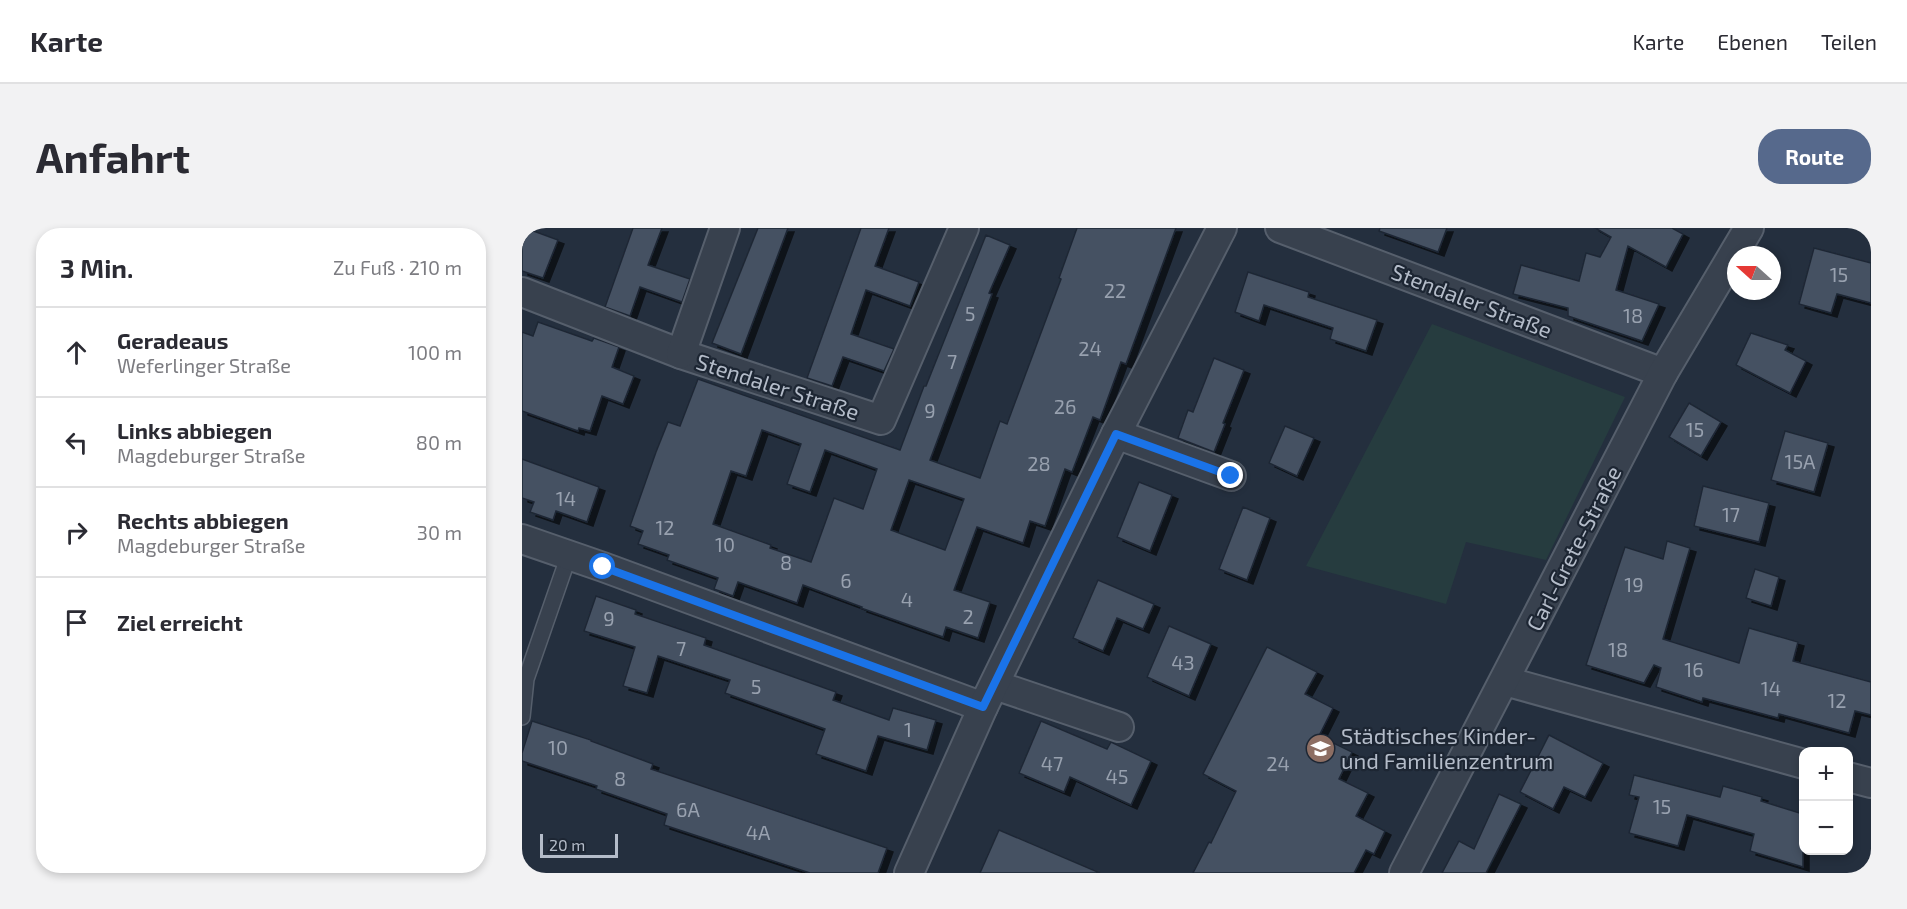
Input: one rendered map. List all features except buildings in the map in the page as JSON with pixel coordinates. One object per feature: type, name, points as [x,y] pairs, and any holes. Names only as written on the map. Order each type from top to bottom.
[{"type":"street","name":"Stendaler Straße","points":[[681,354],[725,228]]},
{"type":"street","name":"Stendaler Straße","points":[[522,292],[681,354],[881,420],[964,228]]},
{"type":"street","points":[[909,873],[989,696],[1116,434],[1222,228]]},
{"type":"street","name":"Stendaler Straße","points":[[1280,228],[1663,373]]},
{"type":"street","name":"Carl-Grete-Straße","points":[[1404,873],[1663,373],[1749,228]]},
{"type":"street","points":[[1116,434],[1231,476]]},
{"type":"street","points":[[522,539],[989,696],[1119,726]]},
{"type":"street","points":[[1504,681],[1799,763]]},
{"type":"street","points":[[1853,778],[1871,783]]},
{"type":"lane","points":[[522,717],[525,679],[569,555]]},
{"type":"green space","points":[[1432,324],[1625,397],[1546,560],[1466,542],[1446,604],[1306,566]]},
{"type":"place","name":"Städtisches Kinder- und Familienzentrum","points":[[1320,748]]},
{"type":"route","points":[[603,567],[983,707],[1116,434],[1231,476]]}]
